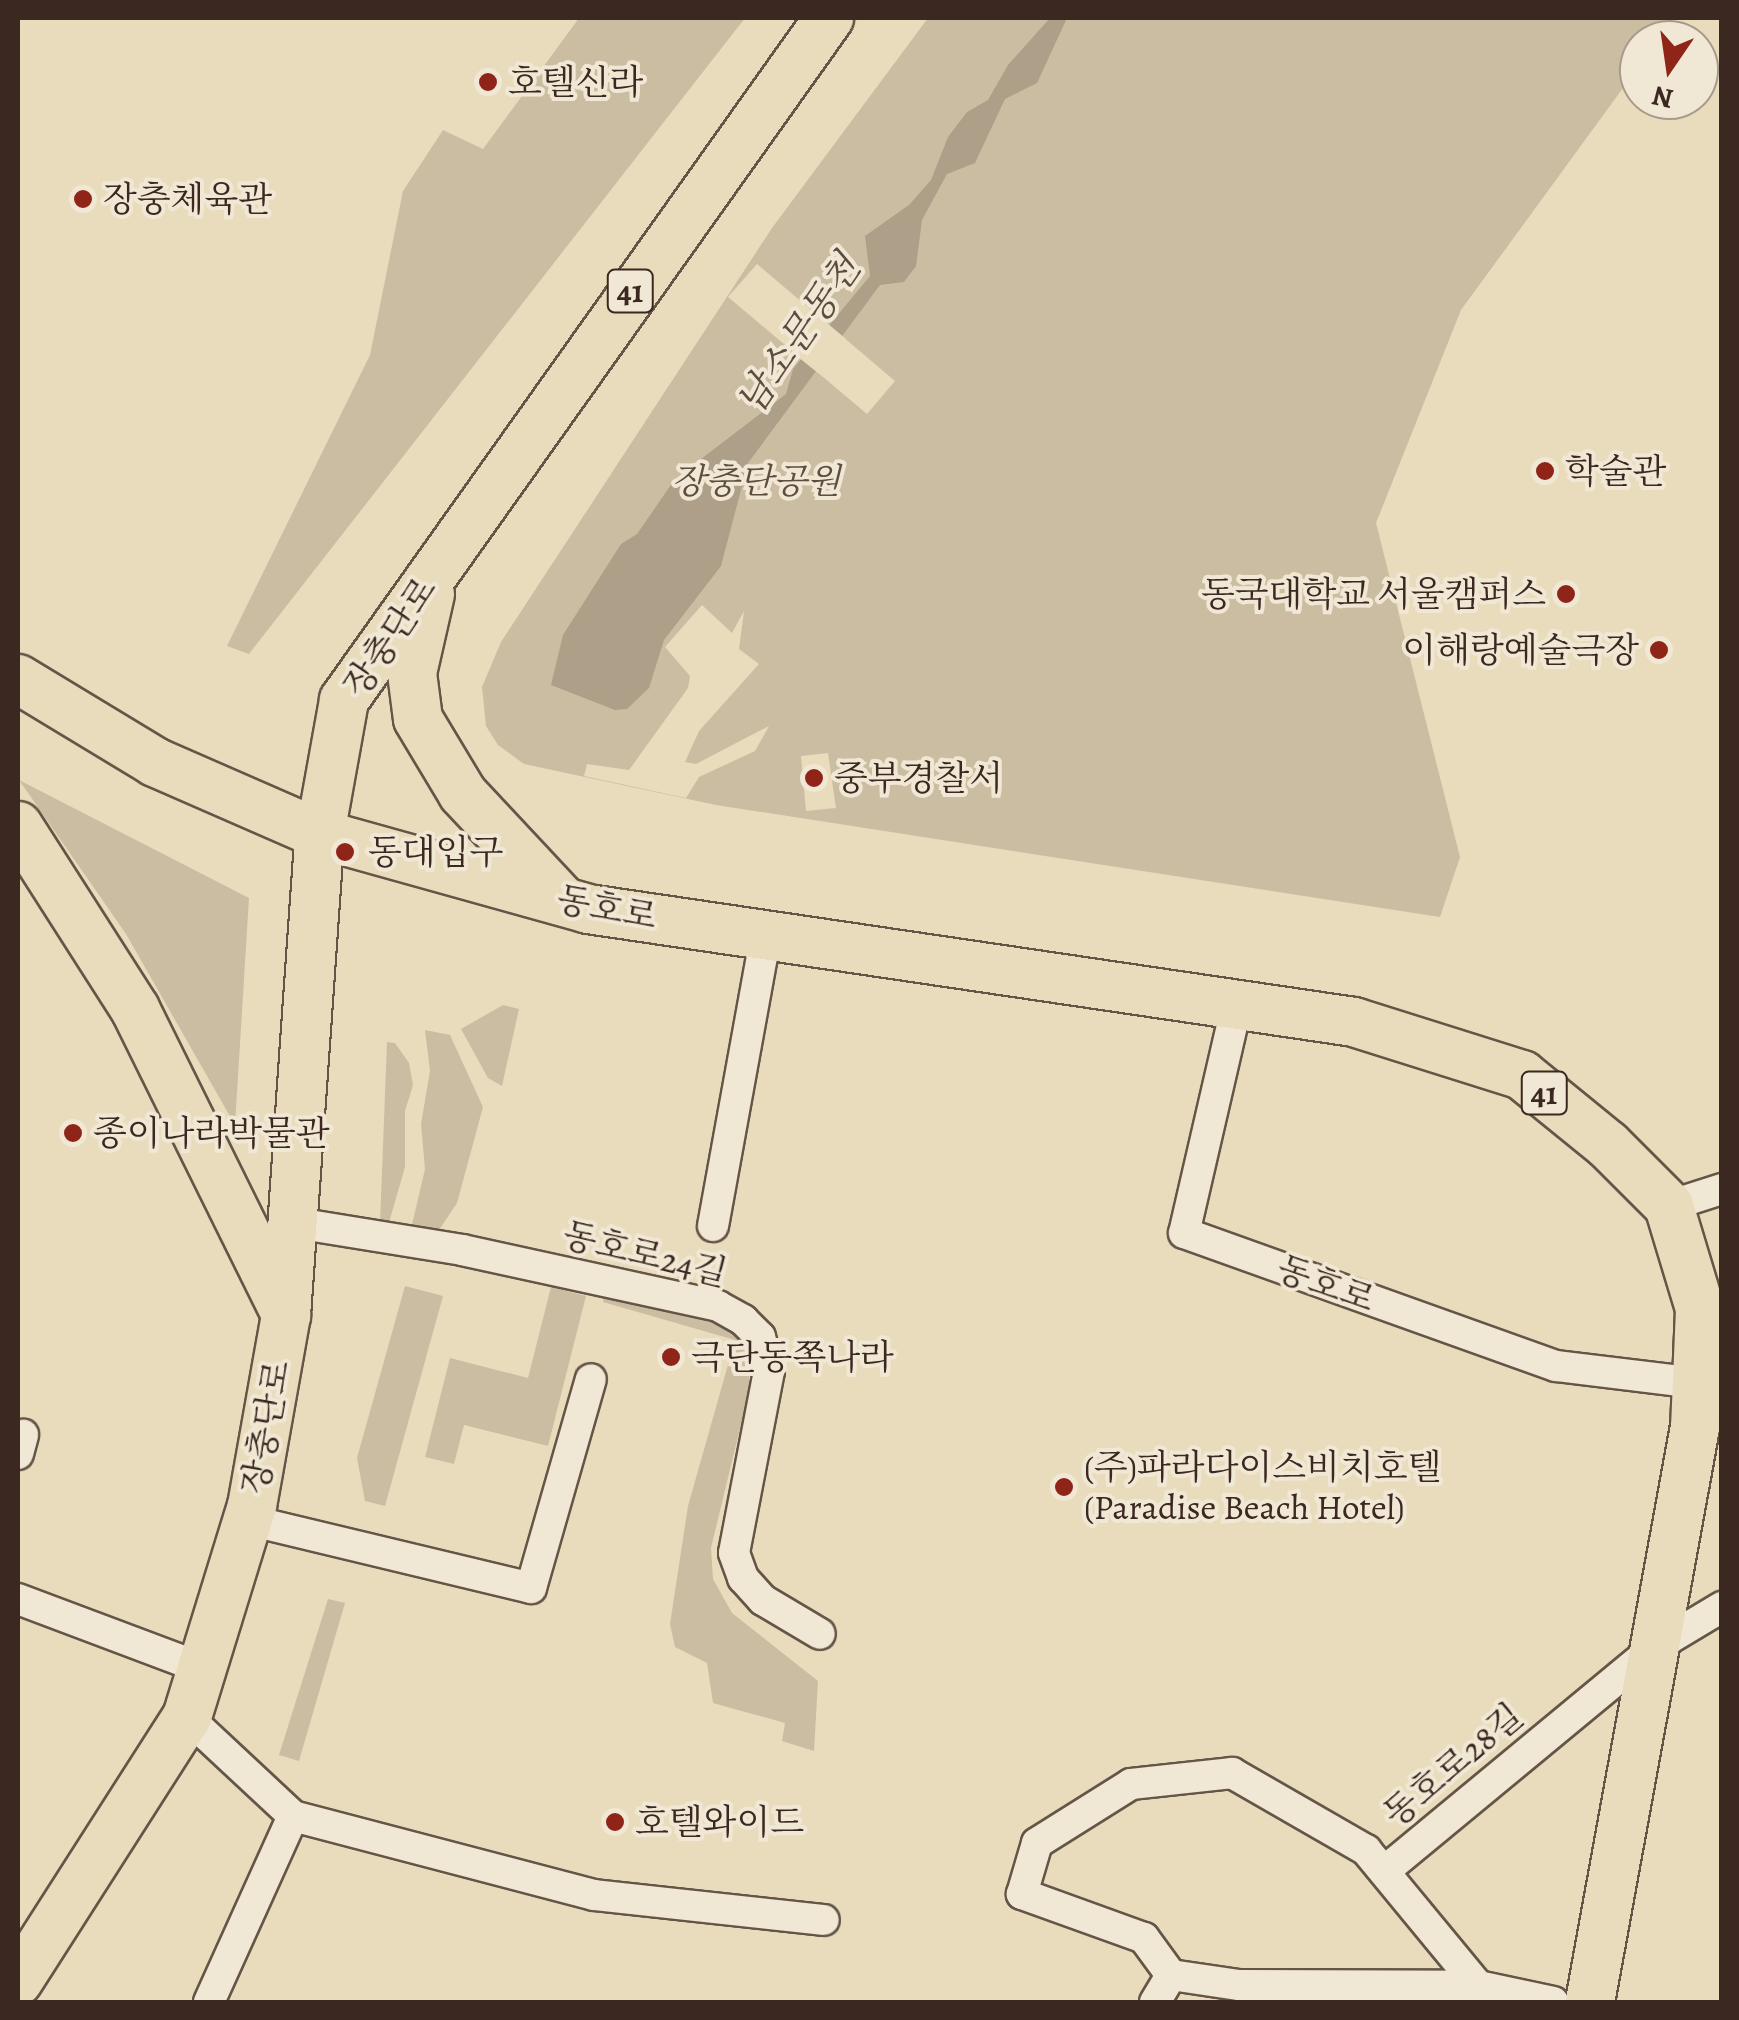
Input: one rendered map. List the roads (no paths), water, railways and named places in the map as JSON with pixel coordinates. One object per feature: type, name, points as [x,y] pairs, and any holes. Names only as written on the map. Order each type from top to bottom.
[{"type":"main road","name":"장충단로","points":[[18,1981],[187,1718],[248,1520],[286,1315],[296,1224],[320,834],[344,700],[829,18]]},
{"type":"main road","points":[[436,568],[412,673],[418,719],[463,794],[575,905]]},
{"type":"main road","name":"동호로","points":[[18,679],[155,762],[320,834],[575,905],[1354,1022],[1522,1075],[1669,1206]]},
{"type":"main road","points":[[18,826],[135,1008],[286,1315]]},
{"type":"main road","points":[[1590,2002],[1658,1646],[1696,1383],[1700,1309],[1669,1206]]},
{"type":"street","points":[[713,1226],[766,934]]},
{"type":"street","name":"동호로","points":[[1237,1004],[1184,1233],[1556,1366],[1696,1383]]},
{"type":"street","points":[[1669,1206],[1722,1189]]},
{"type":"street","name":"동호로24길","points":[[296,1224],[462,1250],[718,1306],[760,1337],[768,1371],[734,1552],[742,1578],[763,1600],[820,1634]]},
{"type":"street","points":[[248,1520],[531,1588],[592,1379]]},
{"type":"street","points":[[18,1599],[202,1668]]},
{"type":"street","name":"동호로28길","points":[[1171,1974],[1144,1938],[1022,1894],[1038,1844],[1132,1784],[1232,1773],[1366,1850],[1386,1869],[1658,1646],[1722,1607]]},
{"type":"street","points":[[187,1718],[292,1816],[594,1895],[824,1920]]},
{"type":"street","points":[[209,2002],[292,1816]]},
{"type":"street","points":[[1386,1869],[1478,1986]]},
{"type":"street","points":[[1155,2002],[1171,1974],[1239,1985],[1478,1986],[1553,2002]]},
{"type":"place","name":"호텔신라","points":[[488,82]]},
{"type":"place","name":"장충체육관","points":[[83,199]]},
{"type":"place","name":"학술관","points":[[1545,471]]},
{"type":"place","name":"동국대학교 서울캠퍼스","points":[[1566,594]]},
{"type":"place","name":"이해랑예술극장","points":[[1659,650]]},
{"type":"place","name":"중부경찰서","points":[[814,778]]},
{"type":"place","name":"동대입구","points":[[345,852]]},
{"type":"place","name":"종이나라박물관","points":[[73,1133]]},
{"type":"place","name":"극단동쪽나라","points":[[671,1357]]},
{"type":"place","name":"(주)파라다이스비치호텔 (Paradise Beach Hotel)","points":[[1064,1487]]},
{"type":"place","name":"호텔와이드","points":[[615,1822]]},
{"type":"water label","name":"남소문동천","points":[[799,335]]},
{"type":"park label","name":"장충단공원","points":[[756,481]]}]
